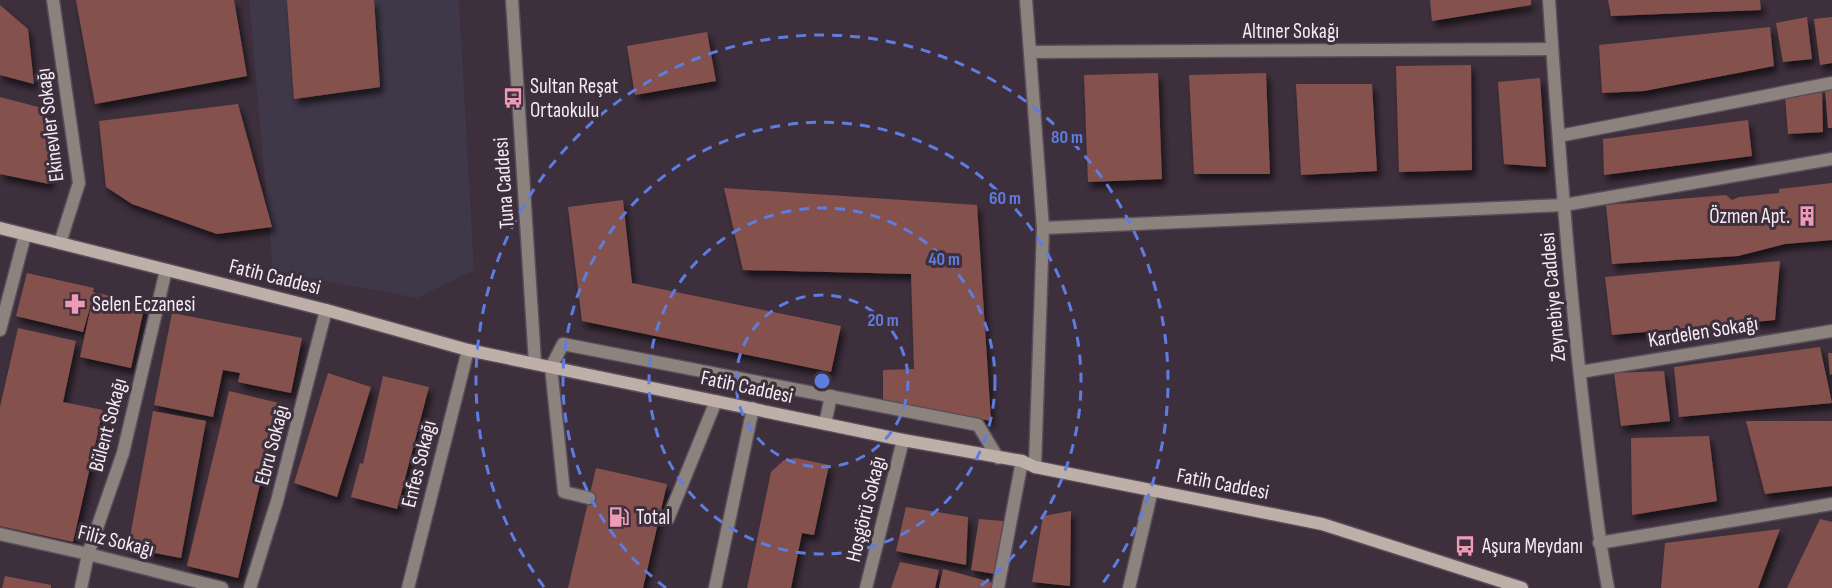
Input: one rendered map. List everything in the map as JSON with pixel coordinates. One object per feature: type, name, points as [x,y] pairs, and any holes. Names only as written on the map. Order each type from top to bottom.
[{"type":"main road","name":"Fatih Caddesi","points":[[0,228],[326,310],[468,350],[1322,524],[1522,588]]},
{"type":"street","name":"Ekinevler Sokağı","points":[[53,0],[79,183],[60,243]]},
{"type":"street","name":"Tuna Caddesi","points":[[512,0],[534,363]]},
{"type":"street","points":[[1026,0],[1043,228],[1035,467]]},
{"type":"street","name":"Zeynebiye Caddesi","points":[[1549,0],[1564,205],[1580,372],[1599,543],[1608,588]]},
{"type":"street","name":"Altıner Sokağı","points":[[1030,52],[1552,49]]},
{"type":"street","points":[[1559,136],[1832,83]]},
{"type":"street","points":[[1043,228],[1564,205],[1832,159]]},
{"type":"street","points":[[0,330],[25,235]]},
{"type":"street","name":"Bülent Sokağı","points":[[81,588],[88,554],[123,453],[166,270]]},
{"type":"street","name":"Ebru Sokağı","points":[[250,588],[280,489],[326,310]]},
{"type":"street","name":"Kardelen Sokağı","points":[[1580,372],[1832,331]]},
{"type":"street","points":[[589,498],[564,492],[552,367],[563,344],[978,425],[999,458]]},
{"type":"street","name":"Enfes Sokağı","points":[[408,588],[468,350]]},
{"type":"street","points":[[825,424],[831,396]]},
{"type":"street","points":[[659,516],[668,519],[716,401]]},
{"type":"street","points":[[715,588],[753,408]]},
{"type":"street","name":"Hoşgörü Sokağı","points":[[866,588],[903,440]]},
{"type":"street","points":[[998,588],[1022,462]]},
{"type":"street","points":[[1129,588],[1152,490]]},
{"type":"street","points":[[1599,543],[1832,504]]},
{"type":"street","name":"Filiz Sokağı","points":[[0,534],[222,588]]},
{"type":"shaded area","points":[[249,0],[459,0],[474,270],[417,298],[273,271]]},
{"type":"building","points":[[76,0],[234,0],[247,76],[95,104]]},
{"type":"building","points":[[287,0],[374,0],[380,87],[294,99]]},
{"type":"building","points":[[1430,0],[1531,0],[1531,5],[1432,21]]},
{"type":"building","points":[[1608,0],[1760,0],[1761,10],[1611,16]]},
{"type":"building","points":[[0,5],[28,29],[34,84],[0,75]]},
{"type":"building","points":[[1807,17],[1812,59],[1783,62],[1776,23]]},
{"type":"building","points":[[1832,17],[1832,63],[1820,65],[1814,19]]},
{"type":"building","points":[[1770,27],[1774,66],[1644,91],[1602,93],[1599,45]]},
{"type":"building","points":[[707,32],[716,81],[635,95],[627,46]]},
{"type":"building","points":[[1471,65],[1472,170],[1399,172],[1396,66]]},
{"type":"building","points":[[1158,73],[1162,179],[1088,182],[1084,75]]},
{"type":"building","points":[[1266,73],[1270,174],[1194,174],[1189,75]]},
{"type":"building","points":[[1540,78],[1546,167],[1504,164],[1498,82]]},
{"type":"building","points":[[1296,84],[1372,84],[1377,171],[1301,175]]},
{"type":"building","points":[[1832,87],[1832,128],[1828,128],[1825,88]]},
{"type":"building","points":[[1822,92],[1823,132],[1788,134],[1785,96]]},
{"type":"building","points":[[0,97],[46,109],[54,154],[49,184],[0,174]]},
{"type":"building","points":[[238,104],[272,227],[217,234],[132,204],[106,187],[99,121]]},
{"type":"building","points":[[1748,120],[1752,156],[1604,175],[1603,139]]},
{"type":"building","points":[[1832,183],[1832,240],[1785,244],[1738,256],[1612,264],[1606,205],[1726,195],[1732,200],[1739,197],[1779,193],[1779,189]]},
{"type":"building","points":[[724,188],[977,205],[991,421],[883,401],[883,370],[914,369],[911,274],[743,270]]},
{"type":"building","points":[[623,200],[632,283],[841,326],[831,372],[582,321],[568,207]]},
{"type":"building","points":[[1780,261],[1775,320],[1612,335],[1605,277]]},
{"type":"building","points":[[27,273],[94,288],[93,292],[145,304],[131,368],[80,357],[93,297],[83,332],[16,316]]},
{"type":"building","points":[[172,313],[302,338],[291,393],[238,382],[240,373],[223,370],[213,417],[154,405]]},
{"type":"building","points":[[18,328],[76,341],[63,402],[103,410],[73,542],[0,526],[0,407]]},
{"type":"building","points":[[1820,347],[1832,403],[1679,417],[1674,367]]},
{"type":"building","points":[[1828,353],[1832,353],[1832,374],[1830,375]]},
{"type":"building","points":[[1664,371],[1670,421],[1621,426],[1614,373]]},
{"type":"building","points":[[328,373],[371,387],[337,497],[294,483]]},
{"type":"building","points":[[383,376],[429,387],[397,509],[351,497],[360,463],[363,464]]},
{"type":"building","points":[[229,391],[279,403],[238,578],[187,566]]},
{"type":"building","points":[[153,411],[206,421],[181,558],[128,548]]},
{"type":"building","points":[[1746,421],[1832,421],[1832,486],[1765,494]]},
{"type":"building","points":[[1709,436],[1717,501],[1632,515],[1631,438]]},
{"type":"building","points":[[796,458],[829,465],[814,535],[802,533],[791,588],[747,588],[771,472],[784,460]]},
{"type":"building","points":[[596,468],[667,484],[643,588],[568,588]]},
{"type":"building","points":[[906,507],[968,517],[966,565],[896,551]]},
{"type":"building","points":[[1071,511],[1070,586],[1032,582],[1043,516]]},
{"type":"building","points":[[979,519],[1003,521],[1001,575],[971,570]]},
{"type":"building","points":[[1820,519],[1832,522],[1832,588],[1787,588]]},
{"type":"building","points":[[1780,529],[1758,588],[1661,588],[1665,543]]},
{"type":"building","points":[[900,562],[939,570],[935,588],[891,588]]},
{"type":"building","points":[[943,569],[994,583],[993,588],[939,588]]},
{"type":"building","points":[[5,576],[51,585],[51,588],[2,588]]},
{"type":"place","name":"Sultan Reşat Ortaokulu","points":[[513,98]]},
{"type":"place","name":"Özmen Apt.","points":[[1807,216]]},
{"type":"place","name":"Selen Eczanesi","points":[[75,304]]},
{"type":"place","name":"Total","points":[[619,517]]},
{"type":"place","name":"Aşura Meydanı","points":[[1465,546]]}]
